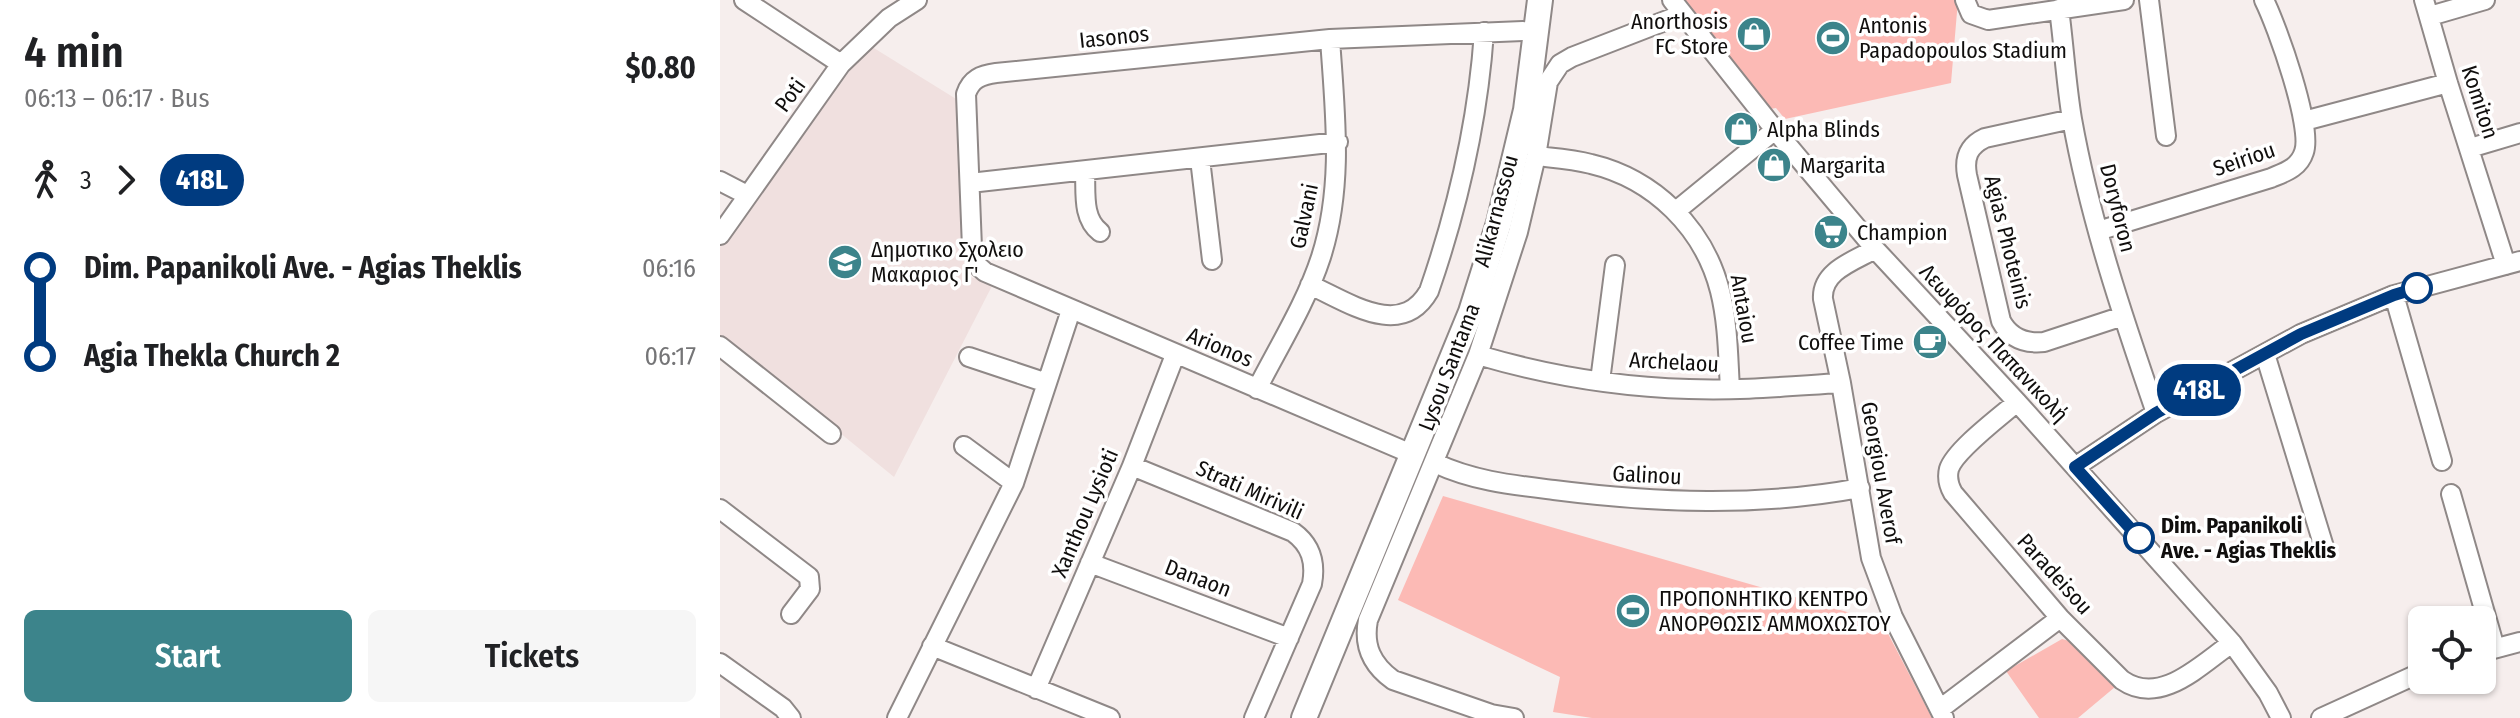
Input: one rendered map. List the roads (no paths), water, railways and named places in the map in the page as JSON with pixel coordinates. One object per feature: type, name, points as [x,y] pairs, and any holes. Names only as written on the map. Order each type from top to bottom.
[{"type":"main road","name":"Lysou Santama","points":[[1292,718],[1358,564],[1417,456],[1442,357],[1476,256],[1501,164],[1513,108],[1526,0]]},
{"type":"main road","name":"Lysou Santama","points":[[1304,718],[1417,456],[1471,312],[1499,223],[1526,110],[1540,0]]},
{"type":"street","points":[[744,0],[841,64]]},
{"type":"street","name":"Poti","points":[[720,235],[841,64],[889,18],[917,0]]},
{"type":"street","points":[[1965,0],[1971,14],[1988,20],[2124,0]]},
{"type":"street","points":[[2149,0],[2166,136]]},
{"type":"street","points":[[2427,8],[2485,0]]},
{"type":"street","name":"Seiriou","points":[[2098,231],[2291,170],[2300,160],[2305,150],[2304,121],[2267,6]]},
{"type":"street","name":"Alikarnassou","points":[[1514,718],[1490,716],[1400,684],[1382,672],[1368,649],[1368,620],[1417,456],[1478,355],[1518,232],[1551,75],[1560,64],[1572,57],[1677,7]]},
{"type":"street","name":"Λεωφόρος Παπανικολή","points":[[1677,7],[1875,249],[2017,402],[2232,643],[2268,693],[2281,718]]},
{"type":"street","name":"Komiton","points":[[2427,8],[2448,83],[2513,263]]},
{"type":"street","name":"Doryforon","points":[[2059,9],[2072,119],[2098,231],[2156,413]]},
{"type":"street","name":"Iasonos","points":[[1007,284],[988,275],[974,259],[972,248],[966,94],[978,77],[1008,71],[1330,39],[1523,31]]},
{"type":"street","points":[[1310,285],[1381,315],[1407,313],[1423,301],[1435,276],[1455,208],[1479,87],[1484,32]]},
{"type":"street","name":"Galvani","points":[[1257,389],[1310,285],[1320,259],[1331,212],[1338,142],[1330,39]]},
{"type":"street","points":[[2304,121],[2448,83]]},
{"type":"street","name":"Agias Photeinis","points":[[2072,119],[1985,138],[1967,153],[1967,175],[2001,321],[2017,338],[2037,343],[2123,316]]},
{"type":"street","points":[[1676,211],[1775,130]]},
{"type":"street","points":[[2470,148],[2520,133]]},
{"type":"street","points":[[970,183],[1338,142]]},
{"type":"street","name":"Antaiou","points":[[1536,156],[1579,161],[1613,171],[1637,183],[1676,211],[1705,254],[1720,290],[1730,389]]},
{"type":"street","points":[[1200,159],[1212,260]]},
{"type":"street","points":[[1085,171],[1087,212],[1093,227],[1100,232]]},
{"type":"street","points":[[720,181],[747,195]]},
{"type":"street","name":"Georgiou Averof","points":[[1875,249],[1832,274],[1824,285],[1823,299],[1871,558],[1893,617],[1942,713]]},
{"type":"street","points":[[2075,467],[2156,413],[2301,334],[2394,295],[2513,263]]},
{"type":"street","name":"Archelaou","points":[[1600,381],[1615,265]]},
{"type":"street","name":"Arionos","points":[[1007,284],[1417,456]]},
{"type":"street","points":[[2394,295],[2442,461]]},
{"type":"street","points":[[897,718],[1014,483],[1071,310]]},
{"type":"street","points":[[720,346],[831,434]]},
{"type":"street","points":[[2265,354],[2324,547]]},
{"type":"street","name":"Xanthou Lysioti","points":[[1036,689],[1132,466],[1175,355]]},
{"type":"street","name":"Archelaou","points":[[1478,355],[1600,381],[1688,389],[1841,383]]},
{"type":"street","points":[[969,357],[1047,383]]},
{"type":"street","name":"Paradeisou","points":[[2017,402],[1955,458],[1948,474],[1949,486],[2060,618],[2122,680],[2145,690],[2172,684],[2232,643]]},
{"type":"street","points":[[964,446],[1014,483]]},
{"type":"street","name":"Galinou","points":[[1417,456],[1455,473],[1504,484],[1664,501],[1785,498],[1860,488]]},
{"type":"street","name":"Strati Mirivili","points":[[1132,466],[1293,532],[1303,540],[1313,560],[1313,578],[1254,718]]},
{"type":"street","points":[[2451,494],[2478,606]]},
{"type":"street","points":[[720,509],[809,577],[810,589],[791,614]]},
{"type":"street","name":"Danaon","points":[[1090,563],[1289,638]]},
{"type":"street","points":[[1942,713],[2060,618]]},
{"type":"street","points":[[2496,648],[2520,642]]},
{"type":"street","points":[[932,646],[1110,718]]},
{"type":"street","points":[[720,663],[783,708],[791,718]]},
{"type":"street","points":[[2321,718],[2408,678]]},
{"type":"place","name":"Anorthosis FC Store","points":[[1754,34]]},
{"type":"place","name":"Antonis Papadopoulos Stadium","points":[[1833,38]]},
{"type":"place","name":"Alpha Blinds","points":[[1741,129]]},
{"type":"place","name":"Margarita","points":[[1774,165]]},
{"type":"place","name":"Champion","points":[[1831,232]]},
{"type":"place","name":"Δημοτικο Σχολειο Μακαριος Γ'","points":[[845,262]]},
{"type":"place","name":"Coffee Time","points":[[1930,342]]},
{"type":"place","name":"Dim. Papanikoli Ave. - Agias Theklis","points":[[2139,538]]},
{"type":"place","name":"ΠΡΟΠΟΝΗΤΙΚΟ ΚΕΝΤΡΟ ΑΝΟΡΘΩΣΙΣ ΑΜΜΟΧΩΣΤΟΥ","points":[[1633,611]]}]
